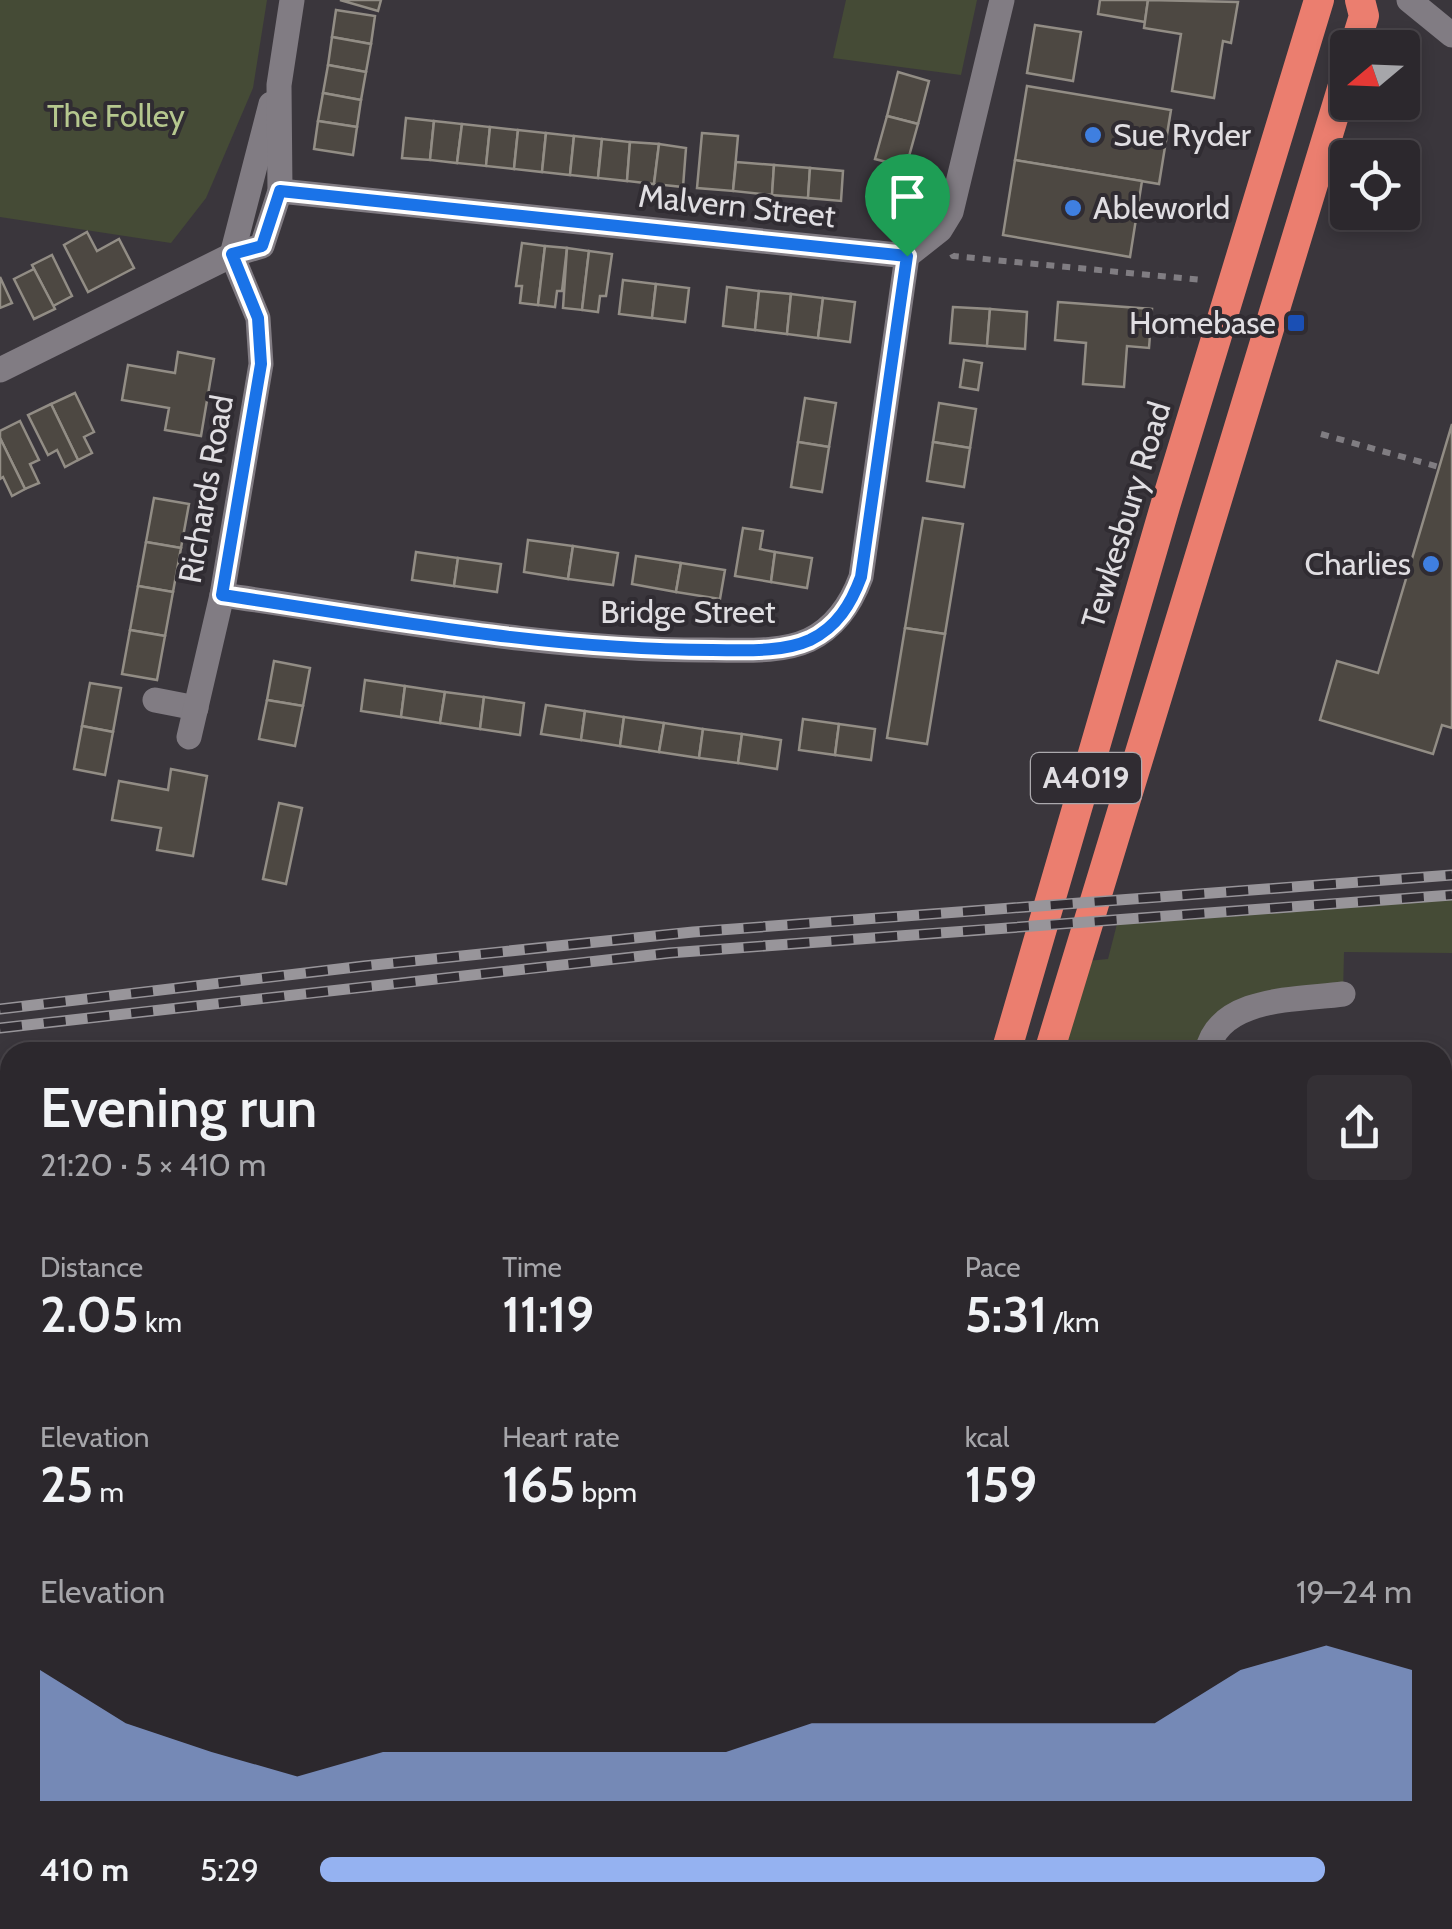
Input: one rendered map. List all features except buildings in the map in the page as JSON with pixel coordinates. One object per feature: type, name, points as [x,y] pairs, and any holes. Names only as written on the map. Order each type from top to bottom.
[{"type":"highway","name":"Tewkesbury Road","points":[[1009,1042],[1166,502],[1319,0]]},
{"type":"highway","points":[[1360,0],[1364,16],[1360,30]]},
{"type":"highway","name":"A4019","points":[[1052,1042],[1333,120]]},
{"type":"street","points":[[0,370],[232,254],[262,246],[280,191],[279,85],[292,0]]},
{"type":"street","points":[[907,256],[940,230],[958,192],[1002,0]]},
{"type":"street","points":[[1410,0],[1452,35]]},
{"type":"street","points":[[232,254],[268,113],[279,85]]},
{"type":"street","name":"Malvern Street","points":[[280,191],[907,256]]},
{"type":"street","name":"Richards Road","points":[[188,737],[222,595],[261,364],[258,318],[232,254]]},
{"type":"street","name":"Bridge Street","points":[[222,595],[596,646],[739,650],[787,647],[808,640],[842,615],[861,577],[907,256]]},
{"type":"street","points":[[155,700],[196,708]]},
{"type":"street","points":[[1211,1042],[1218,1027],[1234,1014],[1265,1005],[1343,994]]},
{"type":"path","points":[[940,230],[954,256],[1233,282]]},
{"type":"path","points":[[1322,434],[1439,467]]},
{"type":"green space","name":"The Folley","points":[[0,0],[267,0],[253,88],[206,198],[171,243],[0,217]]},
{"type":"green space","points":[[846,0],[977,0],[961,75],[833,58]]},
{"type":"green space","points":[[1452,895],[1452,953],[1344,952],[1343,994],[1245,1010],[1216,1042],[1052,1042],[1077,962],[1108,959],[1118,920]]},
{"type":"railway","points":[[0,1009],[693,932],[1452,875]]},
{"type":"railway","points":[[0,1028],[669,953],[1452,895]]},
{"type":"place","name":"Sue Ryder","points":[[1093,135]]},
{"type":"place","name":"Ableworld","points":[[1073,208]]},
{"type":"place","name":"Homebase","points":[[1296,323]]},
{"type":"place","name":"Charlies","points":[[1431,564]]},
{"type":"route","points":[[280,191],[907,256],[861,577],[842,615],[808,640],[787,647],[739,650],[596,646],[222,595],[261,364],[258,318],[232,254],[262,246],[280,191]]}]
